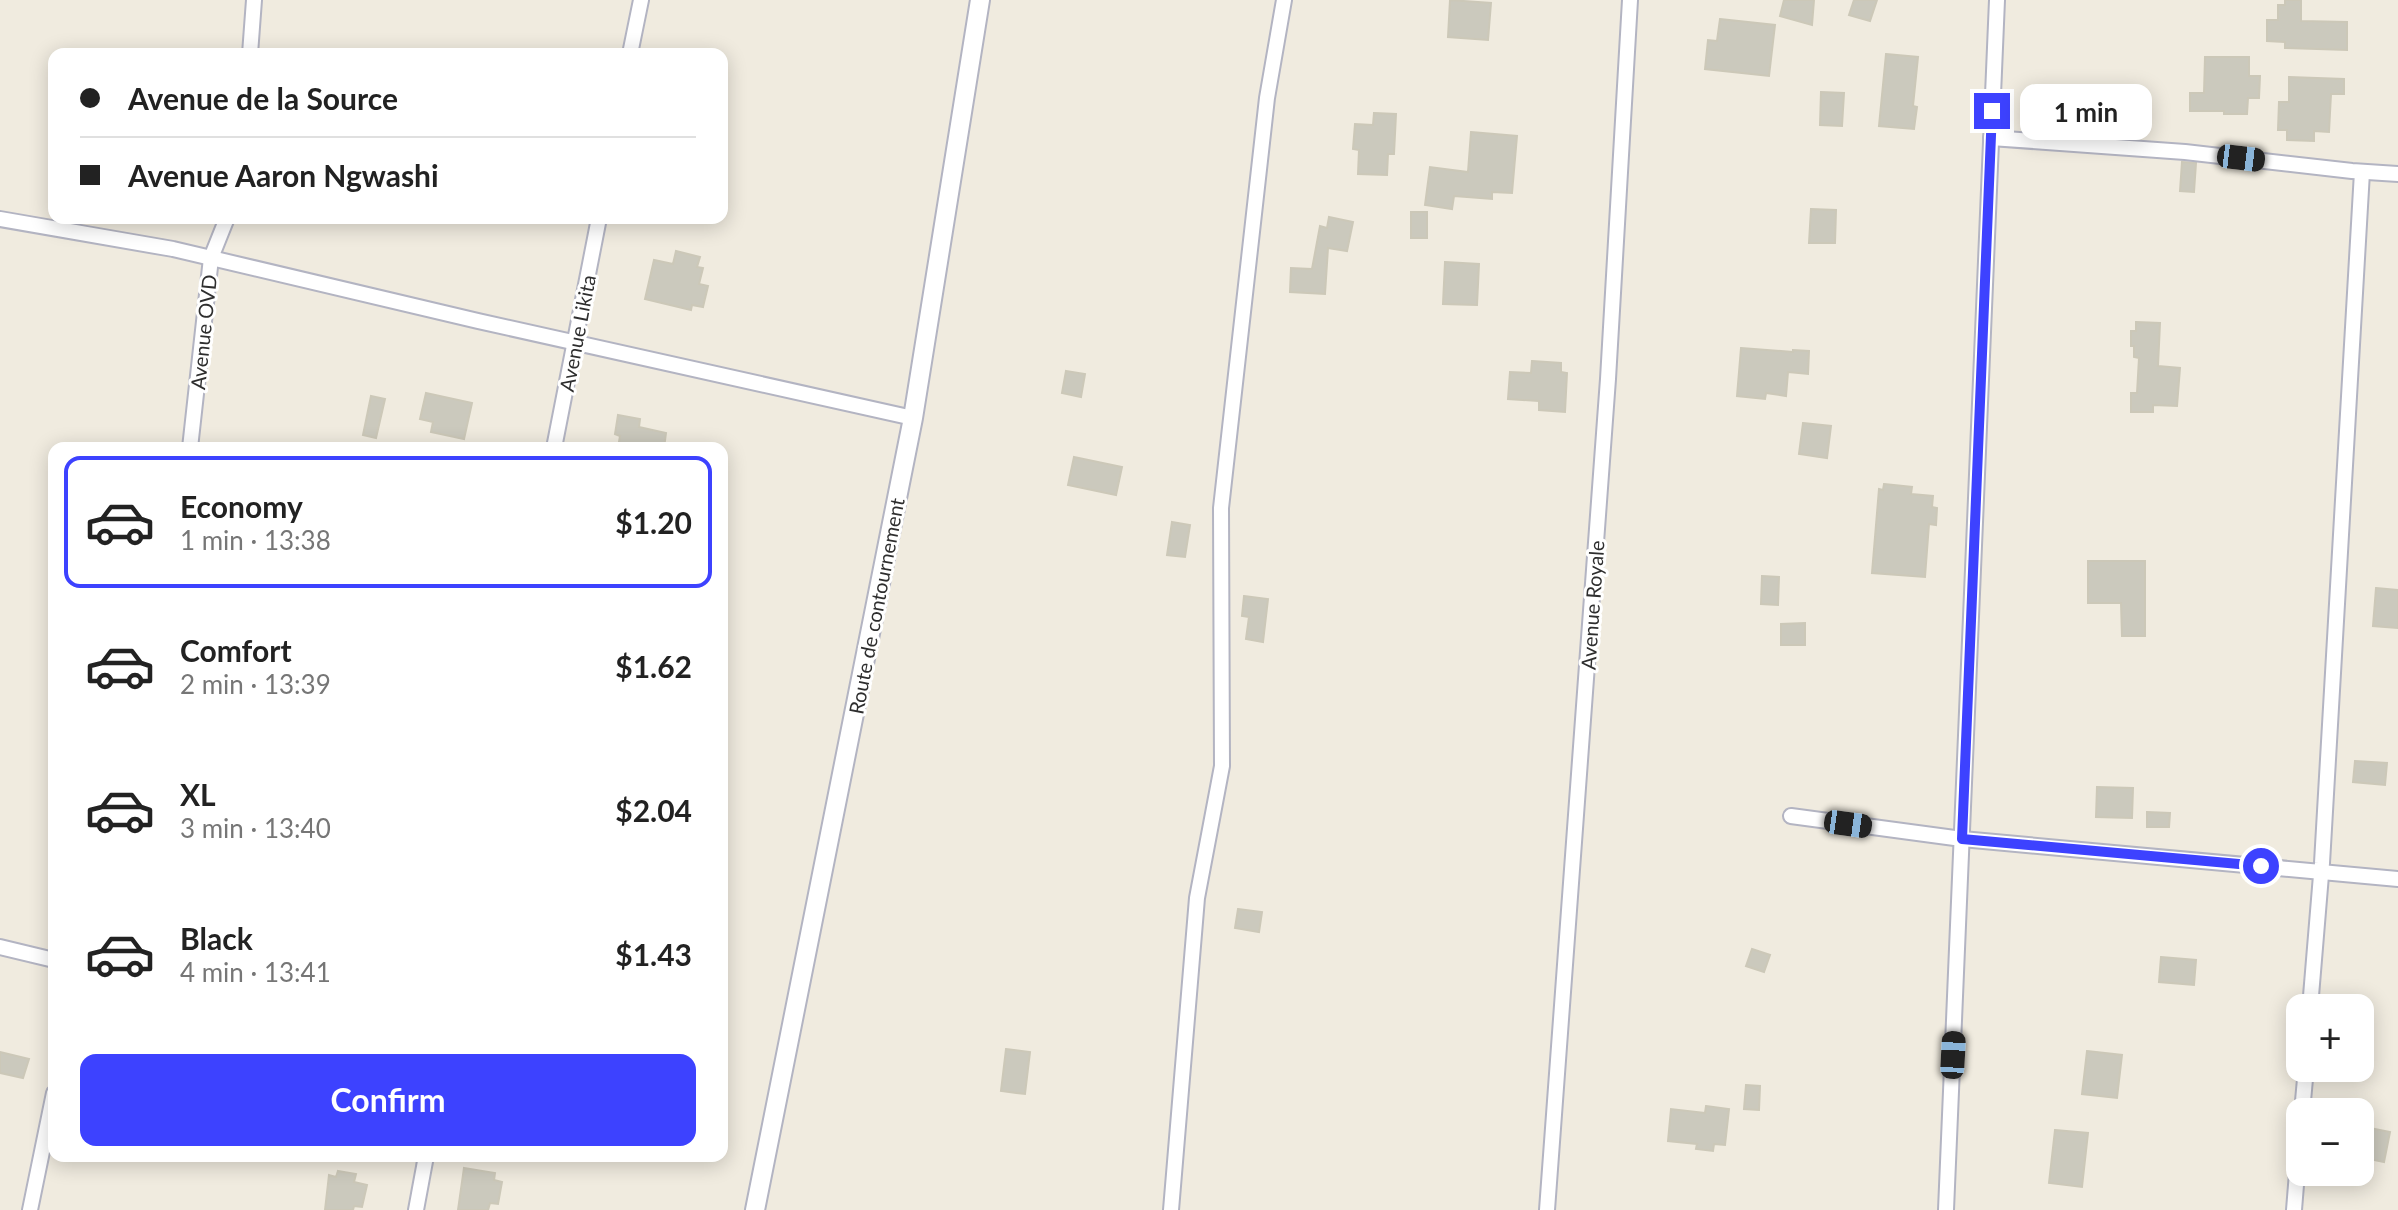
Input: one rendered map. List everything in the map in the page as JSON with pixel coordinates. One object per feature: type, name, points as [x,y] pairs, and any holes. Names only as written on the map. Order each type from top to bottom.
[{"type":"street","points":[[250,48],[254,0]]},
{"type":"street","points":[[631,48],[641,0]]},
{"type":"street","name":"Route de contournement","points":[[755,1210],[913,418],[980,0]]},
{"type":"street","points":[[1171,1210],[1197,898],[1222,766],[1221,508],[1267,98],[1284,0]]},
{"type":"street","name":"Avenue Royale","points":[[1547,1210],[1607,395],[1630,0]]},
{"type":"street","points":[[1946,1210],[1997,0]]},
{"type":"street","points":[[1991,138],[2185,152],[2398,174]]},
{"type":"street","points":[[2311,994],[2362,172]]},
{"type":"street","points":[[0,219],[211,258],[913,418]]},
{"type":"street","name":"Avenue OVD","points":[[191,442],[211,258],[225,224]]},
{"type":"street","name":"Avenue Likita","points":[[555,442],[598,224]]},
{"type":"street","points":[[1791,816],[1962,839],[2398,879]]},
{"type":"street","points":[[0,947],[48,959]]},
{"type":"street","points":[[30,1210],[48,1122]]},
{"type":"street","points":[[416,1210],[425,1162]]},
{"type":"street","points":[[2294,1210],[2296,1186]]},
{"type":"building","points":[[1450,0],[1491,3],[1488,40],[1448,37]]},
{"type":"building","points":[[1784,0],[1814,0],[1812,25],[1780,16]]},
{"type":"building","points":[[1854,0],[1877,0],[1870,21],[1849,15]]},
{"type":"building","points":[[2285,0],[2301,0],[2301,21],[2347,22],[2347,50],[2285,48],[2285,42],[2267,41],[2267,20],[2278,20],[2278,5],[2285,5]]},
{"type":"building","points":[[1720,19],[1775,25],[1769,76],[1705,69],[1708,40],[1717,41]]},
{"type":"building","points":[[1886,54],[1918,57],[1914,129],[1879,126]]},
{"type":"building","points":[[2205,57],[2249,57],[2249,76],[2260,76],[2259,98],[2248,98],[2247,114],[2190,111],[2190,93],[2204,93]]},
{"type":"building","points":[[2289,77],[2344,79],[2344,94],[2331,94],[2329,132],[2314,131],[2314,141],[2287,140],[2287,130],[2278,130],[2279,102],[2289,102]]},
{"type":"building","points":[[1821,92],[1844,93],[1842,126],[1820,125]]},
{"type":"building","points":[[1374,113],[1396,114],[1394,154],[1388,154],[1387,175],[1358,174],[1359,150],[1353,149],[1355,124],[1373,125]]},
{"type":"building","points":[[1471,132],[1517,136],[1512,193],[1492,192],[1492,199],[1454,196],[1452,209],[1425,205],[1430,167],[1468,172]]},
{"type":"building","points":[[2182,162],[2196,163],[2194,192],[2180,191]]},
{"type":"building","points":[[1811,209],[1836,210],[1835,243],[1809,243]]},
{"type":"building","points":[[1411,212],[1427,212],[1427,238],[1411,238]]},
{"type":"building","points":[[1329,217],[1353,222],[1347,251],[1328,248],[1325,294],[1290,292],[1291,268],[1312,269],[1320,226],[1327,228]]},
{"type":"building","points":[[676,251],[700,257],[697,267],[703,268],[699,284],[708,286],[703,307],[692,305],[691,310],[645,299],[654,260],[673,264]]},
{"type":"building","points":[[1445,262],[1479,264],[1477,305],[1443,304]]},
{"type":"building","points":[[2136,322],[2160,323],[2158,366],[2180,368],[2177,406],[2153,405],[2153,412],[2131,412],[2131,393],[2137,393],[2139,358],[2134,357],[2134,346],[2131,346],[2131,331],[2136,331]]},
{"type":"building","points":[[1741,348],[1809,351],[1808,374],[1788,372],[1786,396],[1766,393],[1765,399],[1737,396]]},
{"type":"building","points":[[1532,361],[1561,363],[1561,372],[1567,373],[1565,412],[1539,410],[1539,401],[1508,399],[1510,372],[1531,373]]},
{"type":"building","points":[[1066,371],[1085,374],[1081,397],[1062,393]]},
{"type":"building","points":[[426,393],[472,403],[464,439],[431,432],[433,422],[420,419]]},
{"type":"building","points":[[371,396],[385,399],[376,438],[363,435]]},
{"type":"building","points":[[618,415],[640,419],[639,427],[666,433],[665,442],[619,442],[620,436],[615,434]]},
{"type":"building","points":[[1803,423],[1831,426],[1827,458],[1799,454]]},
{"type":"building","points":[[1074,457],[1122,467],[1116,495],[1068,485]]},
{"type":"building","points":[[1884,484],[1912,487],[1911,494],[1933,496],[1932,507],[1937,508],[1936,525],[1929,524],[1925,577],[1872,573],[1879,489],[1883,490]]},
{"type":"building","points":[[1172,522],[1190,525],[1185,557],[1167,555]]},
{"type":"building","points":[[2088,561],[2145,561],[2145,636],[2122,636],[2121,603],[2088,603]]},
{"type":"building","points":[[1762,576],[1779,577],[1778,605],[1761,604]]},
{"type":"building","points":[[2376,588],[2398,590],[2398,628],[2373,626]]},
{"type":"building","points":[[1244,596],[1268,599],[1263,642],[1246,639],[1249,617],[1242,616]]},
{"type":"building","points":[[1805,623],[1805,645],[1781,645],[1781,624]]},
{"type":"building","points":[[2355,761],[2387,763],[2385,785],[2353,782]]},
{"type":"building","points":[[2097,787],[2133,788],[2132,818],[2096,817]]},
{"type":"building","points":[[2147,812],[2170,813],[2169,827],[2147,827]]},
{"type":"building","points":[[1238,909],[1262,912],[1259,932],[1235,928]]},
{"type":"building","points":[[1752,949],[1770,955],[1764,972],[1746,966]]},
{"type":"building","points":[[2161,957],[2196,960],[2194,985],[2159,982]]},
{"type":"building","points":[[1006,1049],[1030,1052],[1025,1094],[1001,1091]]},
{"type":"building","points":[[2087,1051],[2122,1055],[2117,1098],[2082,1094]]},
{"type":"building","points":[[0,1052],[29,1059],[23,1078],[0,1073]]},
{"type":"building","points":[[1746,1085],[1760,1086],[1759,1110],[1744,1109]]},
{"type":"building","points":[[1706,1106],[1729,1109],[1725,1145],[1714,1144],[1713,1151],[1696,1149],[1697,1144],[1668,1141],[1671,1109],[1705,1113]]},
{"type":"building","points":[[2374,1129],[2390,1132],[2384,1162],[2374,1160]]},
{"type":"building","points":[[2055,1130],[2088,1133],[2082,1187],[2049,1183]]},
{"type":"building","points":[[464,1168],[495,1173],[494,1180],[502,1182],[498,1204],[490,1203],[488,1210],[458,1210]]},
{"type":"building","points":[[338,1171],[356,1174],[354,1182],[367,1185],[362,1207],[325,1210],[329,1175],[336,1177]]},
{"type":"route","points":[[1992,111],[1962,839],[2261,866]]}]
